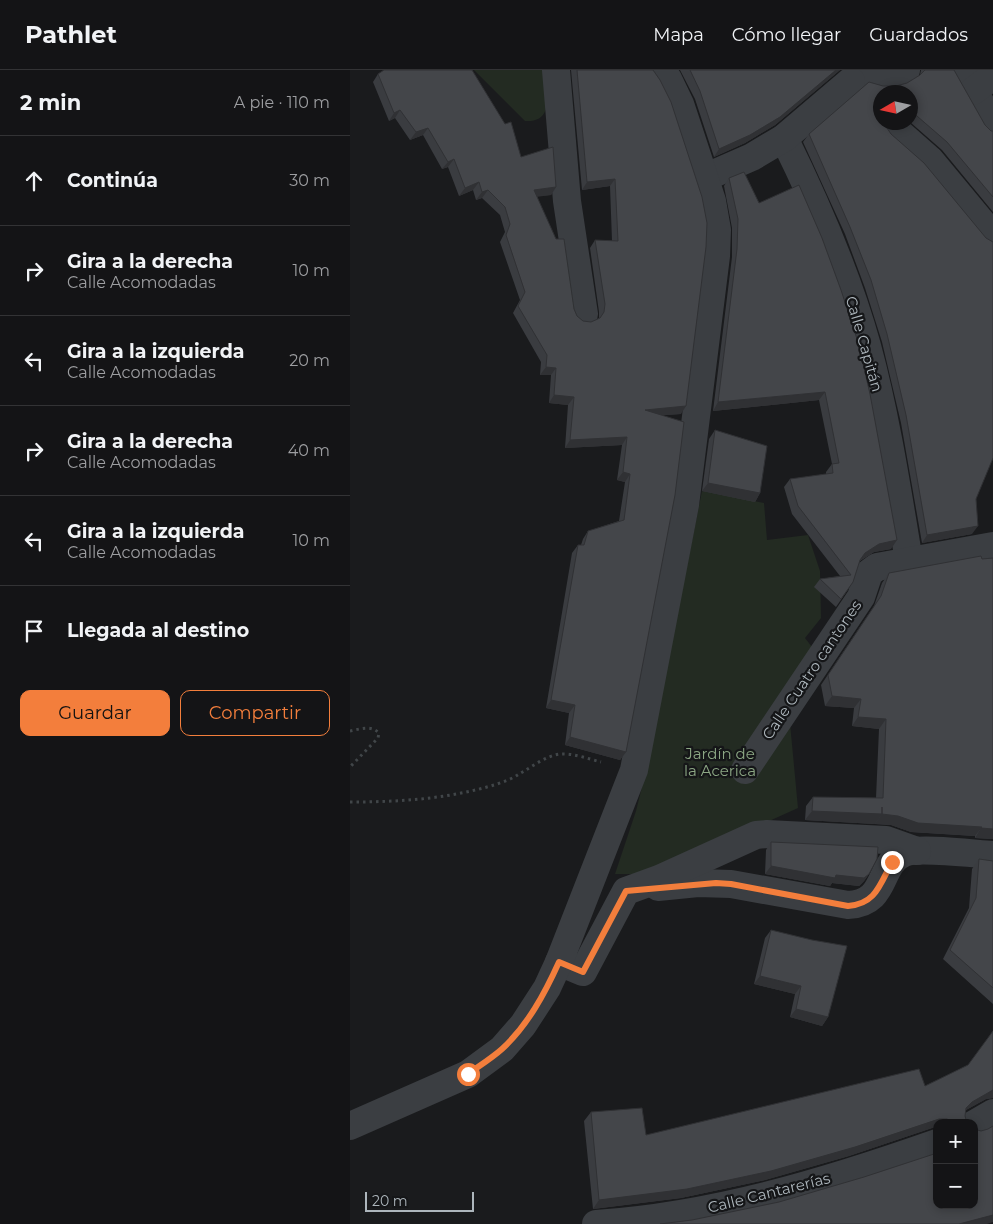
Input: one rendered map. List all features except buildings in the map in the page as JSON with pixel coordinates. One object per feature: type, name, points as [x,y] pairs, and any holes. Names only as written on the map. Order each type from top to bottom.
[{"type":"street","points":[[556,70],[567,201],[584,314]]},
{"type":"street","points":[[350,1126],[468,1074],[502,1049],[523,1025],[548,988],[634,770],[686,505],[711,305],[717,230],[712,201],[680,104],[668,79],[660,70]]},
{"type":"street","points":[[704,178],[752,157],[784,138],[857,76],[882,80],[898,76],[906,70]]},
{"type":"street","points":[[976,79],[993,125]]},
{"type":"street","points":[[896,130],[930,160],[993,236]]},
{"type":"street","name":"Calle Capitán","points":[[784,138],[823,222],[851,294],[867,346],[885,422],[909,561]]},
{"type":"street","name":"Calle Cuatro cantones","points":[[745,770],[861,597],[869,573],[877,566],[993,546]]},
{"type":"street","points":[[559,962],[583,972],[626,891],[659,879],[756,835],[886,840],[917,851]]},
{"type":"street","points":[[626,891],[716,883],[731,884],[848,906],[858,905],[875,894],[892,862],[904,853],[917,851],[993,854]]},
{"type":"street","points":[[978,1122],[993,1113]]},
{"type":"street","name":"Calle Cantarerías","points":[[596,1224],[633,1222],[714,1209],[803,1187],[933,1144]]},
{"type":"path","points":[[350,732],[367,728],[375,729],[379,733],[378,738],[350,767]]},
{"type":"path","points":[[350,802],[397,802],[454,794],[494,785],[517,776],[549,756],[562,754],[634,770]]},
{"type":"green space","points":[[474,70],[544,70],[547,95],[545,111],[541,117],[535,120],[525,121]]},
{"type":"green space","name":"Jardín de la Acerica","points":[[702,491],[764,503],[767,540],[808,535],[820,571],[821,618],[805,638],[812,647],[788,702],[798,808],[652,874],[615,874],[636,811],[645,775]]},
{"type":"route","points":[[468,1074],[502,1049],[523,1025],[548,988],[559,962],[583,972],[626,891],[698,883],[716,883],[731,884],[848,906],[858,905],[875,894],[892,862]]}]
